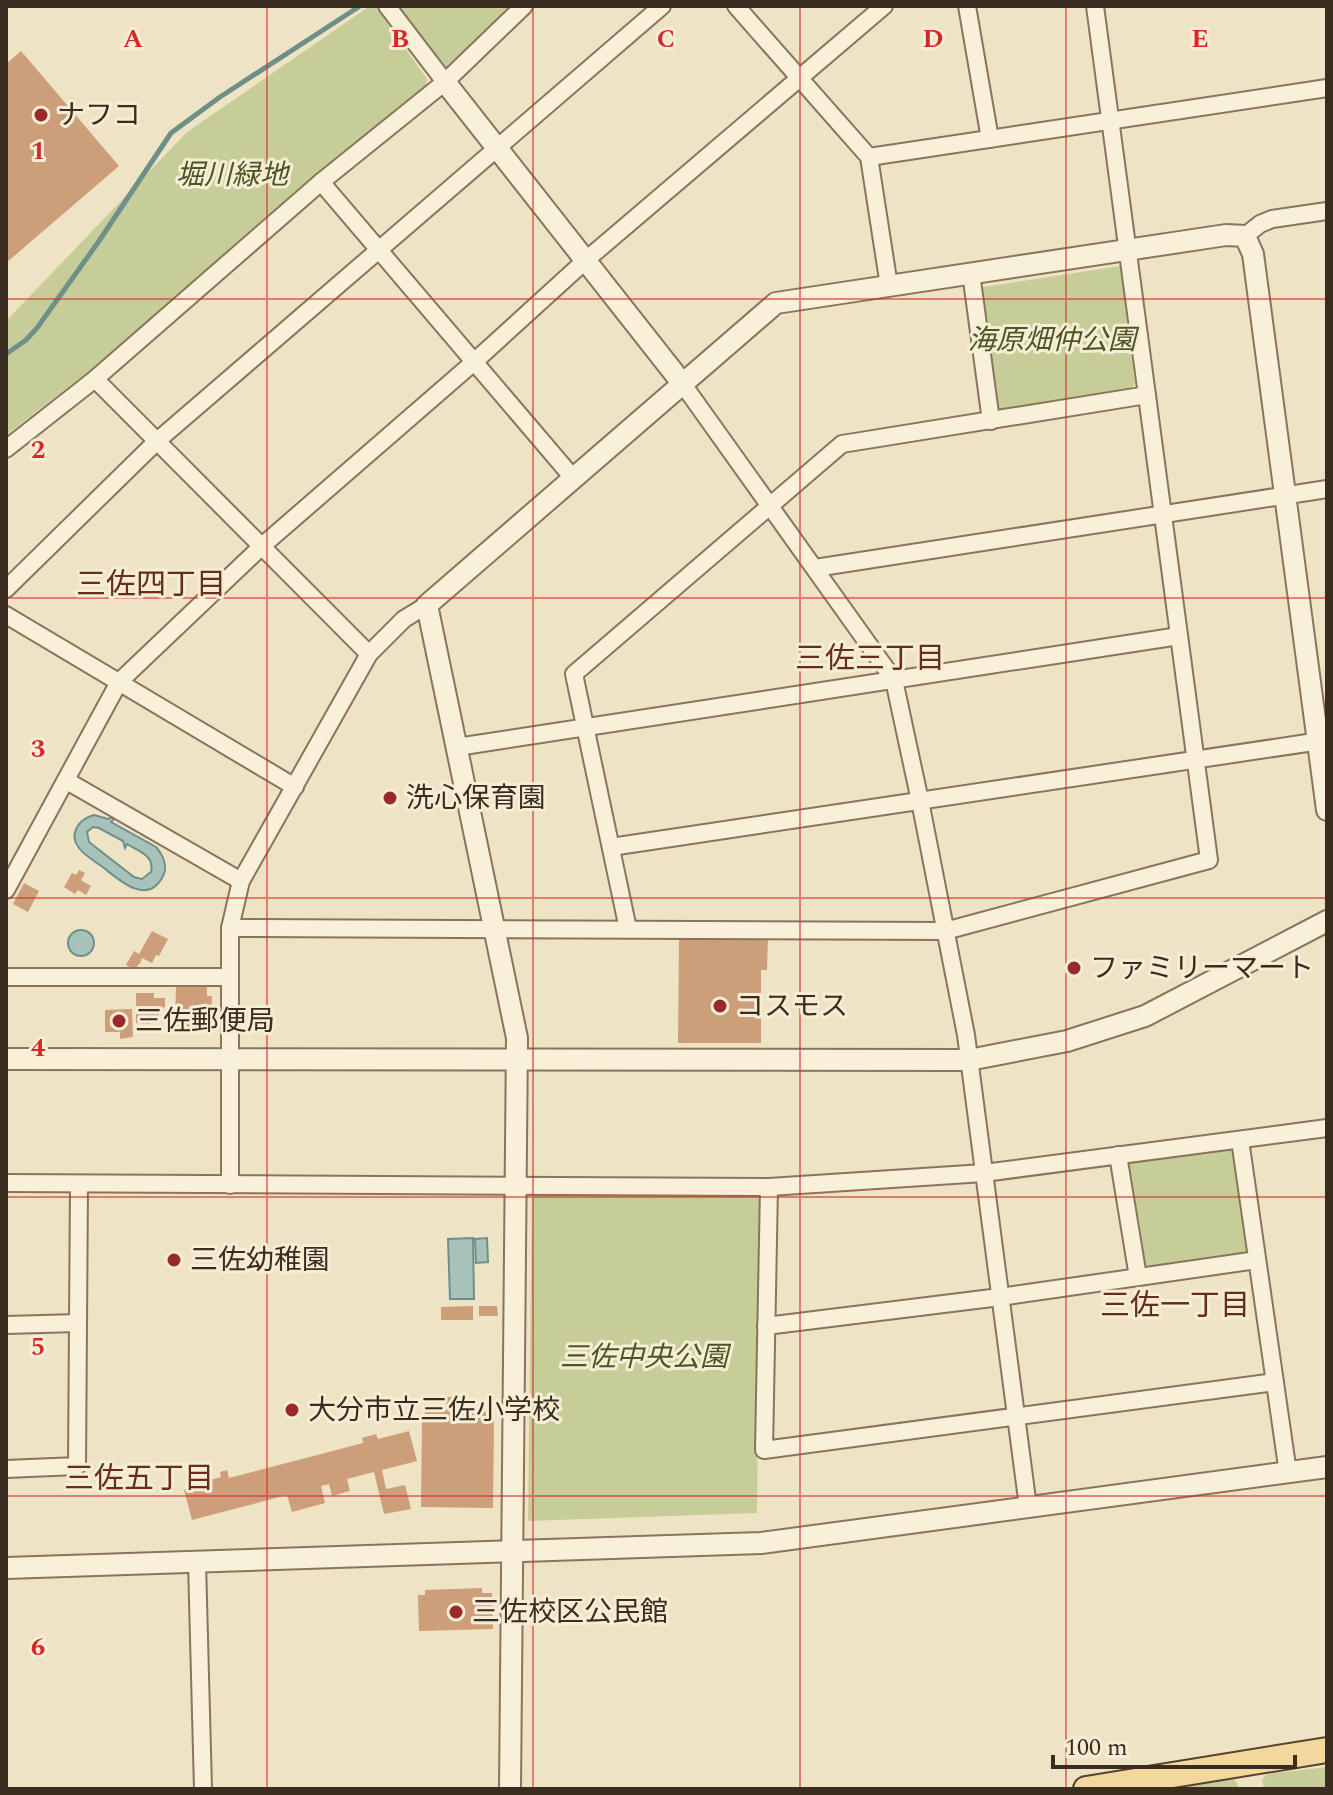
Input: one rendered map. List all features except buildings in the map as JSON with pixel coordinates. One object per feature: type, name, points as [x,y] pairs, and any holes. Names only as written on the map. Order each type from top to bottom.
[{"type":"main road","points":[[1086,1789],[1327,1750]]},
{"type":"street","points":[[387,6],[682,383],[894,680],[969,1060],[1028,1507]]},
{"type":"street","points":[[6,449],[95,379],[321,182],[445,82],[524,6]]},
{"type":"street","points":[[6,589],[157,441],[662,6]]},
{"type":"street","points":[[736,6],[869,157],[889,286]]},
{"type":"street","points":[[6,890],[119,682],[262,546],[586,260],[884,6]]},
{"type":"street","points":[[967,6],[990,139]]},
{"type":"street","points":[[230,928],[945,931],[1209,860],[1095,6]]},
{"type":"street","points":[[869,157],[1327,88]]},
{"type":"street","points":[[321,182],[574,479]]},
{"type":"street","points":[[230,1185],[230,928],[241,881],[369,654],[404,619],[427,605],[776,303],[1226,235],[1245,236],[1272,219],[1327,211]]},
{"type":"street","points":[[1245,236],[1253,254],[1284,496],[1322,740],[1327,810]]},
{"type":"street","points":[[971,273],[991,421]]},
{"type":"street","points":[[95,379],[369,654]]},
{"type":"street","points":[[628,929],[574,674],[842,444],[1147,395]]},
{"type":"street","points":[[815,568],[1327,489]]},
{"type":"street","points":[[427,605],[517,1038],[510,1789]]},
{"type":"street","points":[[6,615],[295,787]]},
{"type":"street","points":[[457,747],[1179,636]]},
{"type":"street","points":[[611,847],[1322,740]]},
{"type":"street","points":[[67,781],[241,881]]},
{"type":"street","points":[[6,1059],[969,1060],[1067,1041],[1145,1016],[1327,921]]},
{"type":"street","points":[[6,977],[230,977]]},
{"type":"street","points":[[6,1183],[769,1187],[984,1173],[1327,1128]]},
{"type":"street","points":[[1240,1140],[1288,1473]]},
{"type":"street","points":[[1118,1155],[1138,1277]]},
{"type":"street","points":[[6,1469],[77,1466],[79,1184]]},
{"type":"street","points":[[769,1187],[764,1450],[1275,1382]]},
{"type":"street","points":[[766,1326],[1000,1297],[1257,1260]]},
{"type":"street","points":[[6,1325],[78,1323]]},
{"type":"street","points":[[6,1568],[761,1543],[1327,1467]]},
{"type":"street","points":[[197,1562],[203,1789]]},
{"type":"green space","name":"堀川緑地","points":[[370,6],[375,6],[427,79],[426,86],[399,106],[333,167],[142,330],[6,435],[6,321],[187,132]]},
{"type":"green space","points":[[399,6],[516,6],[446,70]]},
{"type":"green space","name":"海原畑仲公園","points":[[1120,266],[1135,384],[1129,391],[1001,411],[997,407],[977,288]]},
{"type":"green space","points":[[1230,1148],[1237,1154],[1250,1251],[1244,1256],[1146,1270],[1140,1263],[1128,1168],[1132,1162]]},
{"type":"green space","name":"三佐中央公園","points":[[532,1194],[756,1195],[760,1200],[757,1513],[528,1521]]},
{"type":"green space","points":[[1327,1767],[1327,1789],[1264,1789],[1262,1780],[1267,1774]]},
{"type":"green space","points":[[1231,1778],[1239,1789],[1162,1789]]},
{"type":"water","points":[[89,817],[113,817],[111,822],[156,847],[165,865],[157,885],[150,889],[134,888],[81,851],[75,832]],"holes":[[[93,827],[123,841],[125,848],[127,844],[145,855],[151,862],[151,872],[142,879],[134,877],[89,842],[87,832]]]},
{"type":"water","points":[[81,930],[90,934],[94,943],[90,952],[81,956],[72,952],[68,943],[72,934]]},
{"type":"water","points":[[473,1238],[474,1299],[450,1299],[448,1239]]},
{"type":"water","points":[[487,1238],[488,1262],[476,1263],[475,1239]]},
{"type":"waterway","points":[[6,354],[37,328],[171,133],[220,97],[360,6]]},
{"type":"place","name":"ナフコ","points":[[41,115]]},
{"type":"place","name":"洗心保育園","points":[[390,798]]},
{"type":"place","name":"ファミリーマート","points":[[1074,968]]},
{"type":"place","name":"コスモス","points":[[720,1006]]},
{"type":"place","name":"三佐郵便局","points":[[119,1021]]},
{"type":"place","name":"三佐幼稚園","points":[[174,1260]]},
{"type":"place","name":"大分市立三佐小学校","points":[[292,1410]]},
{"type":"place","name":"三佐校区公民館","points":[[456,1612]]},
{"type":"district","name":"三佐四丁目","points":[[151,585]]},
{"type":"district","name":"三佐三丁目","points":[[870,659]]},
{"type":"district","name":"三佐一丁目","points":[[1175,1306]]},
{"type":"district","name":"三佐五丁目","points":[[139,1479]]}]
